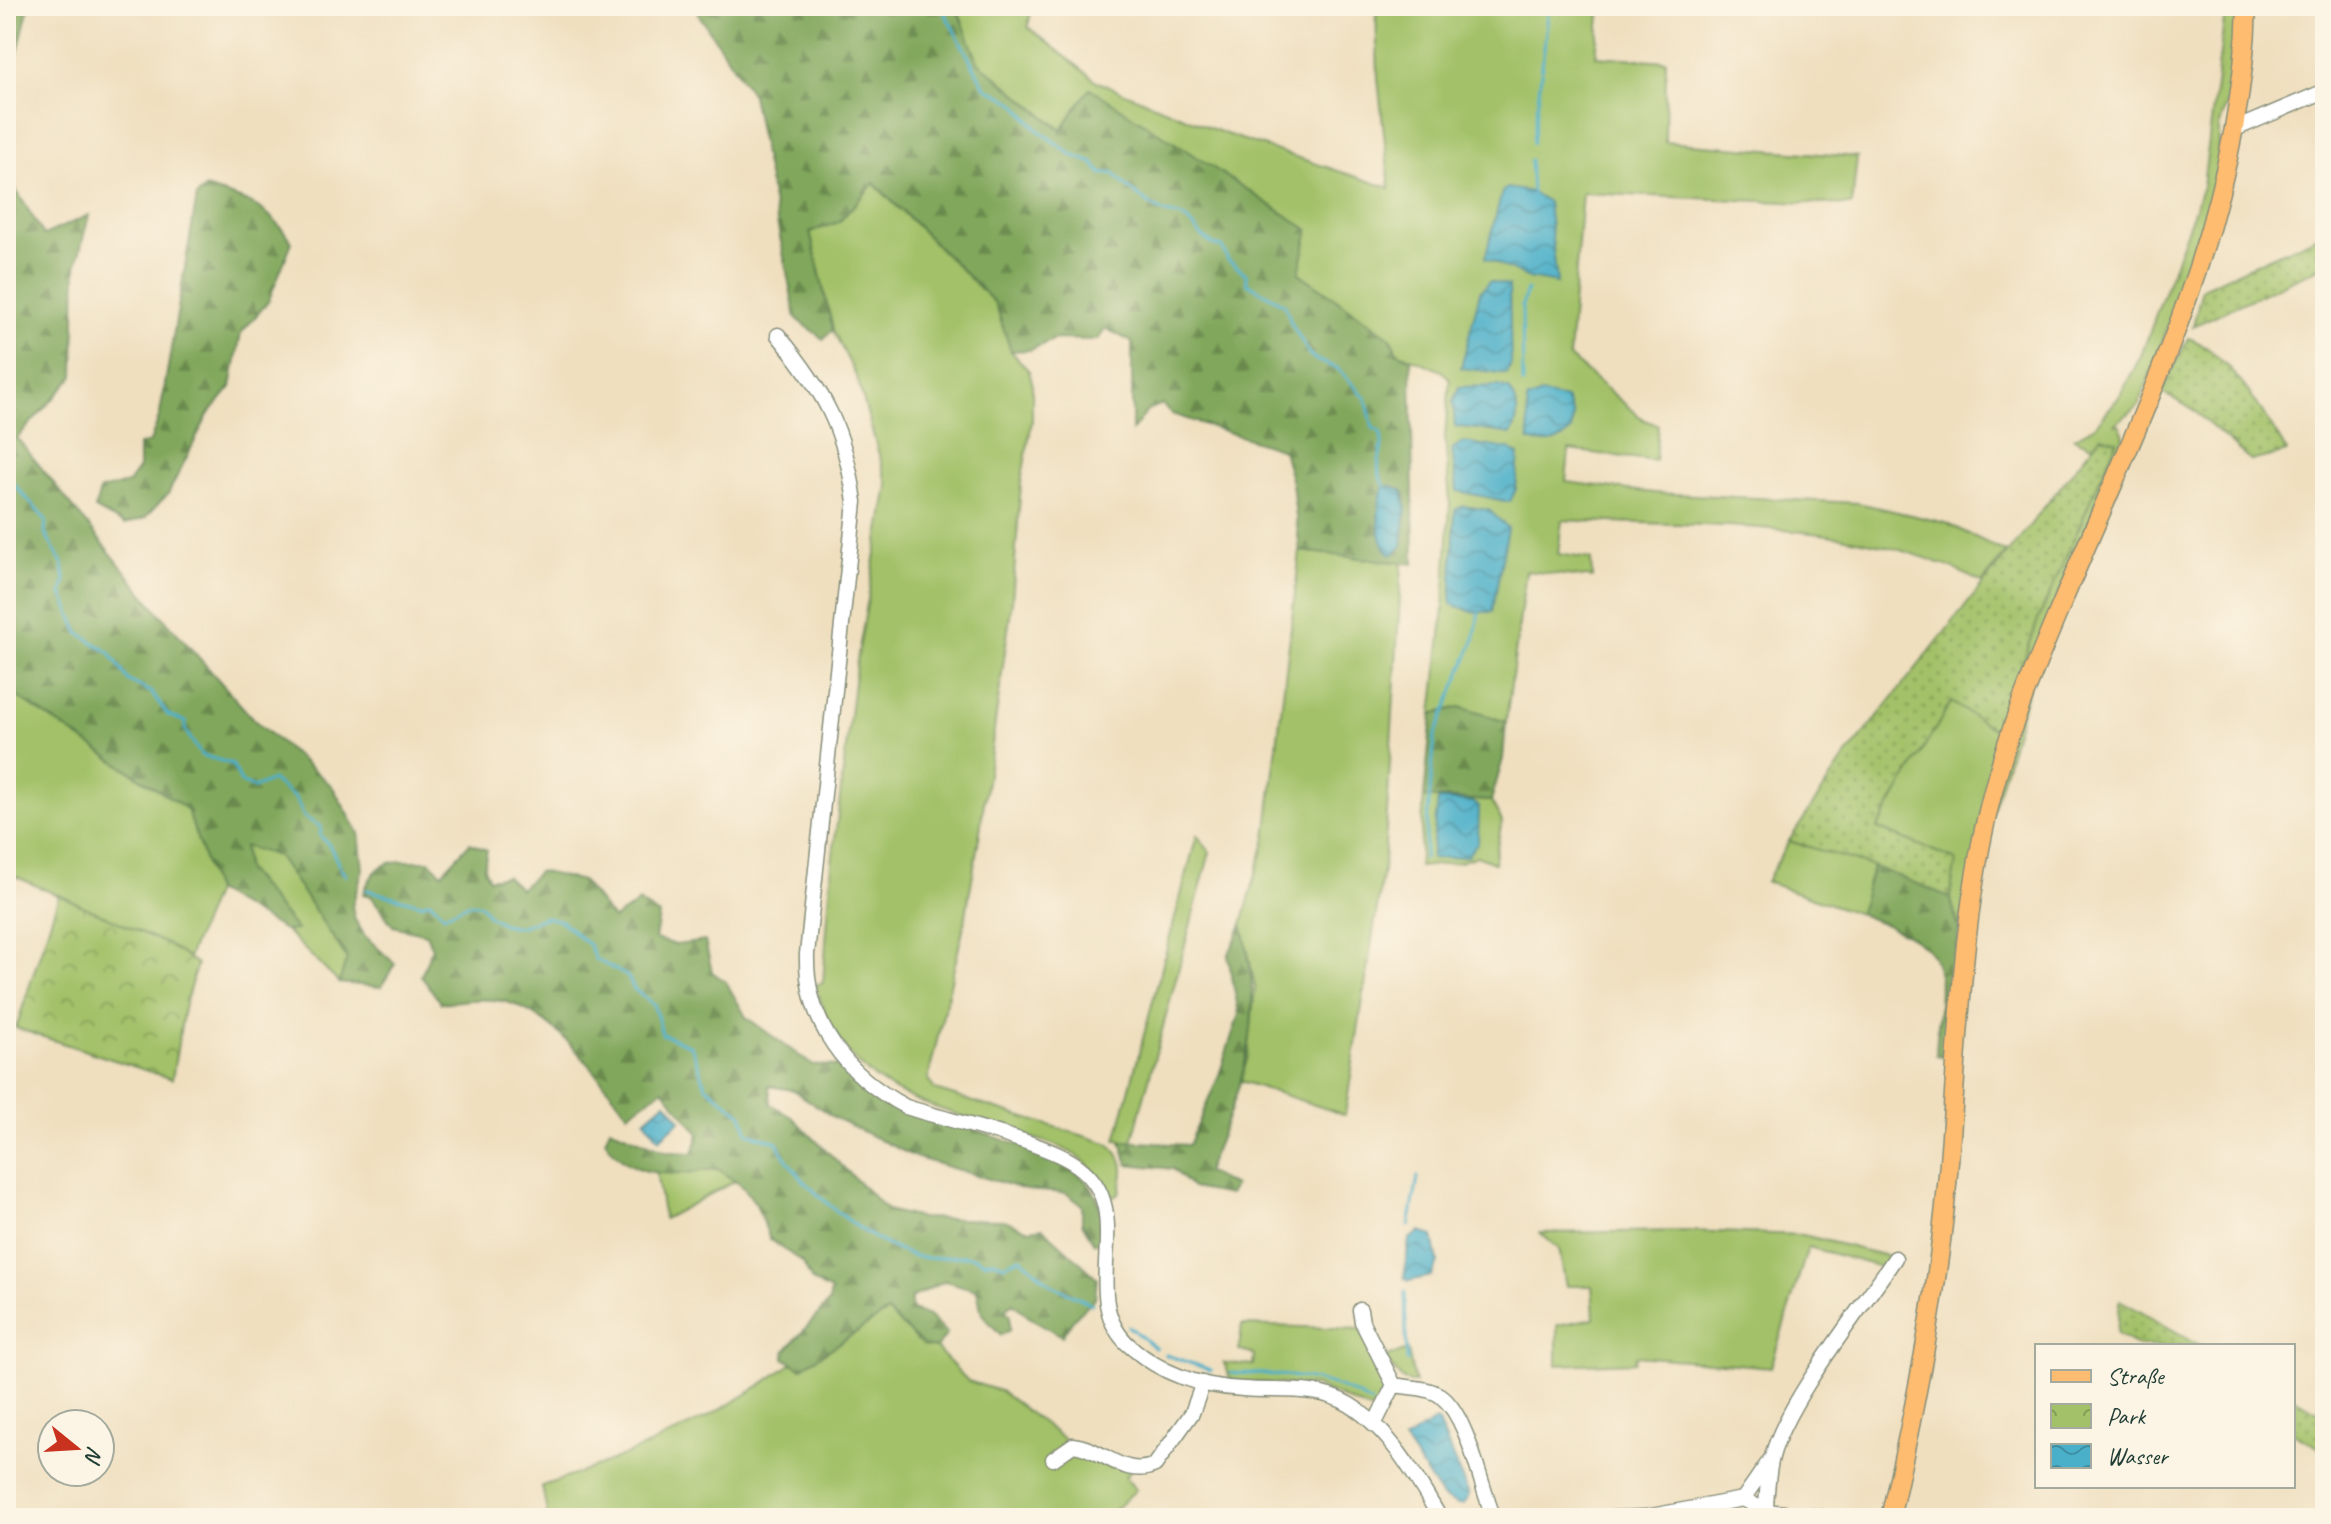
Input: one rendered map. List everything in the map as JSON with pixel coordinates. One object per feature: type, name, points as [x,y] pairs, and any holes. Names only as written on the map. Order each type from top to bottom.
[{"type":"main road","points":[[1890,1518],[1935,1291],[1948,1184],[1966,935],[1992,792],[2048,636],[2152,388],[2203,256],[2235,129],[2247,6]]},
{"type":"street","points":[[2235,129],[2325,91]]},
{"type":"street","points":[[778,335],[821,391],[839,427],[850,464],[855,502],[807,954],[806,975],[817,1016],[851,1069],[888,1097],[906,1107],[1077,1164],[1101,1191],[1107,1218],[1104,1294],[1108,1316],[1129,1346],[1156,1366],[1186,1380],[1241,1389],[1318,1393],[1350,1405],[1374,1425],[1407,1466],[1440,1518]]},
{"type":"street","points":[[1743,1499],[1771,1457],[1805,1391],[1895,1258]]},
{"type":"street","points":[[1360,1310],[1362,1322],[1394,1385]]},
{"type":"street","points":[[1053,1459],[1073,1445],[1083,1446],[1131,1470],[1155,1465],[1192,1413],[1203,1383]]},
{"type":"street","points":[[1374,1425],[1394,1385]]},
{"type":"street","points":[[1394,1385],[1434,1393],[1448,1404],[1468,1446],[1494,1518]]},
{"type":"street","points":[[1766,1514],[1771,1457]]},
{"type":"street","points":[[1613,1518],[1646,1517],[1743,1499],[1766,1514],[1829,1518]]},
{"type":"green space","points":[[6,6],[29,6],[12,75],[6,68]]},
{"type":"green space","points":[[698,6],[956,6],[978,62],[1061,130],[1090,88],[1309,230],[1299,273],[1390,337],[1397,352],[1411,359],[1414,564],[1300,551],[1292,483],[1283,450],[1172,414],[1162,404],[1148,410],[1132,431],[1132,342],[1105,328],[1098,340],[1055,339],[1030,350],[1011,351],[995,303],[874,183],[839,222],[810,232],[833,330],[823,339],[796,318],[752,95],[699,15]],"holes":[[[1392,486],[1405,494],[1402,546],[1385,548],[1378,514]]]},
{"type":"green space","points":[[956,6],[1032,6],[1028,27],[1098,82],[1223,133],[1390,188],[1378,79],[1376,6],[1601,6],[1596,56],[1666,61],[1665,142],[1857,157],[1852,205],[1582,193],[1569,357],[1644,420],[1658,425],[1655,461],[1569,450],[1566,482],[1654,493],[1858,503],[1946,523],[2006,552],[1982,583],[1935,561],[1885,546],[1832,536],[1778,529],[1562,520],[1558,554],[1591,559],[1592,578],[1526,571],[1506,722],[1460,707],[1432,714],[1444,608],[1450,503],[1445,437],[1450,379],[1442,371],[1397,352],[1390,337],[1299,273],[1091,89],[1062,130],[978,62]]},
{"type":"green space","points":[[2226,6],[2241,6],[2236,71],[2219,128],[2219,160],[2205,228],[2138,406],[2115,424],[2120,425],[2124,436],[2048,620],[1959,928],[1950,897],[1956,860],[1877,828],[1951,702],[1999,731],[2038,620],[2117,441],[2101,436],[2092,446],[2074,438],[2095,426],[2119,397],[2141,356],[2203,186]]},
{"type":"green space","points":[[6,174],[44,235],[89,215],[76,267],[74,376],[17,438],[155,608],[254,720],[332,786],[359,833],[363,869],[352,906],[355,920],[365,936],[395,964],[381,987],[339,983],[347,958],[278,856],[244,846],[246,869],[297,930],[286,931],[215,891],[187,809],[6,689]]},
{"type":"green space","points":[[873,183],[995,303],[1011,351],[1029,371],[1032,382],[1032,421],[1021,483],[1012,601],[980,831],[965,921],[928,1079],[935,1090],[1107,1143],[1114,1148],[1123,1166],[1119,1194],[1114,1197],[1097,1175],[1070,1152],[946,1111],[890,1088],[867,1071],[847,1050],[829,1022],[815,985],[823,983],[832,863],[856,666],[888,486],[857,378],[833,330],[810,232],[839,222]]},
{"type":"green space","points":[[206,188],[264,211],[292,242],[268,302],[241,333],[231,387],[208,415],[168,494],[145,518],[125,525],[95,509],[100,490],[128,483],[139,468],[139,445],[150,442],[160,414],[197,196]]},
{"type":"green space","points":[[2325,233],[2325,265],[2193,326],[2202,288]]},
{"type":"green space","points":[[2188,338],[2202,345],[2231,370],[2287,452],[2251,461],[2192,409],[2162,392]]},
{"type":"green space","points":[[2101,436],[2117,441],[2038,620],[1998,732],[1951,702],[1877,828],[1956,860],[1950,897],[1873,866],[1789,841],[1843,760]]},
{"type":"green space","points":[[1300,551],[1402,563],[1384,863],[1345,1115],[1241,1081],[1248,1056],[1255,987],[1242,924],[1266,838]]},
{"type":"green space","points":[[6,689],[187,809],[215,891],[188,958],[166,944],[6,872]]},
{"type":"green space","points":[[1460,707],[1506,722],[1503,759],[1491,801],[1424,797],[1432,714]]},
{"type":"green space","points":[[1424,797],[1491,801],[1502,821],[1494,863],[1477,856],[1460,862],[1419,867]]},
{"type":"green space","points":[[1197,835],[1210,852],[1132,1142],[1116,1140]]},
{"type":"green space","points":[[1789,841],[1873,866],[1859,914],[1766,882]]},
{"type":"green space","points":[[470,843],[487,850],[484,868],[489,879],[506,876],[520,889],[539,871],[582,881],[613,919],[639,902],[659,915],[655,939],[676,945],[705,941],[712,972],[726,982],[746,1017],[812,1065],[840,1066],[873,1094],[1050,1156],[1076,1172],[1093,1190],[1098,1201],[1102,1227],[1100,1243],[1094,1243],[1082,1223],[1082,1205],[1066,1193],[1026,1190],[915,1157],[833,1117],[793,1090],[769,1086],[771,1104],[792,1117],[887,1210],[920,1218],[1004,1220],[1029,1230],[1043,1228],[1097,1278],[1095,1298],[1074,1318],[1062,1336],[1029,1317],[1013,1303],[1005,1309],[1010,1315],[1010,1330],[1001,1335],[982,1314],[977,1290],[945,1281],[911,1298],[911,1309],[929,1316],[947,1334],[936,1348],[924,1346],[887,1312],[801,1368],[784,1358],[786,1350],[829,1302],[831,1291],[812,1281],[803,1263],[770,1239],[756,1204],[743,1187],[718,1169],[670,1174],[641,1169],[616,1154],[605,1140],[610,1128],[668,1152],[693,1153],[699,1134],[663,1089],[628,1114],[576,1050],[528,1011],[493,1000],[441,1003],[421,976],[432,948],[426,934],[393,926],[371,896],[363,894],[374,873],[381,867],[396,862],[429,861],[442,873]]},
{"type":"green space","points":[[244,845],[278,856],[347,958],[339,983],[286,931],[296,929],[246,869]]},
{"type":"green space","points":[[1873,866],[1950,897],[1959,928],[1949,1057],[1936,1055],[1940,997],[1936,962],[1913,938],[1859,914]]},
{"type":"green space","points":[[59,895],[166,944],[197,964],[184,1008],[172,1079],[16,1028]]},
{"type":"green space","points":[[1242,924],[1252,992],[1248,1051],[1231,1109],[1206,1172],[1234,1186],[1229,1195],[1192,1188],[1173,1169],[1128,1164],[1121,1141],[1189,1145],[1218,1078],[1239,1014],[1228,956]]},
{"type":"green space","points":[[718,1168],[735,1181],[664,1219],[656,1172],[680,1174]]},
{"type":"green space","points":[[1688,1231],[1803,1235],[1895,1258],[1888,1269],[1808,1247],[1771,1367],[1636,1356],[1635,1362],[1557,1365],[1557,1325],[1594,1318],[1592,1286],[1566,1286],[1559,1249],[1540,1233]]},
{"type":"green space","points":[[2120,1300],[2197,1344],[2135,1344],[2117,1334]]},
{"type":"green space","points":[[887,1312],[924,1346],[936,1348],[968,1381],[1000,1391],[1072,1445],[1131,1470],[1125,1477],[1136,1490],[1105,1518],[548,1518],[542,1486],[640,1449],[704,1418],[792,1363],[801,1368]]},
{"type":"green space","points":[[1242,1325],[1361,1329],[1388,1386],[1375,1408],[1370,1410],[1315,1386],[1231,1381],[1224,1363],[1253,1365],[1254,1355],[1239,1350]]},
{"type":"green space","points":[[1408,1350],[1415,1383],[1403,1380],[1384,1358]]},
{"type":"green space","points":[[2295,1399],[2325,1416],[2325,1451],[2295,1434]]},
{"type":"water","points":[[1507,188],[1532,192],[1548,202],[1557,283],[1529,278],[1485,258],[1502,192]]},
{"type":"water","points":[[1490,281],[1509,286],[1511,364],[1507,374],[1461,368],[1480,292]]},
{"type":"water","points":[[1498,386],[1509,389],[1516,405],[1516,423],[1511,434],[1455,426],[1453,402],[1459,387]]},
{"type":"water","points":[[1541,394],[1566,399],[1573,415],[1571,431],[1552,443],[1529,440],[1527,400]]},
{"type":"water","points":[[1463,442],[1509,449],[1519,455],[1516,489],[1510,502],[1457,491],[1452,449]]},
{"type":"water","points":[[1392,486],[1403,491],[1406,507],[1402,546],[1392,555],[1382,542],[1379,503],[1384,487]]},
{"type":"water","points":[[1463,506],[1489,510],[1508,528],[1492,612],[1472,612],[1451,604],[1455,510]]},
{"type":"water","points":[[1438,800],[1473,802],[1479,807],[1478,842],[1467,856],[1431,859]]},
{"type":"water","points":[[666,1102],[681,1120],[659,1139],[645,1120]]},
{"type":"water","points":[[1420,1232],[1433,1236],[1438,1263],[1431,1276],[1409,1281],[1404,1278],[1409,1239]]},
{"type":"water","points":[[1437,1420],[1469,1495],[1464,1504],[1458,1505],[1442,1497],[1404,1440]]},
{"type":"waterway","points":[[941,6],[985,87],[1015,103],[1038,130],[1072,155],[1093,163],[1102,174],[1114,173],[1151,205],[1187,221],[1209,242],[1222,247],[1228,260],[1246,274],[1247,283],[1285,305],[1291,323],[1309,354],[1337,368],[1366,398],[1373,428],[1380,432],[1382,439],[1378,464],[1385,486]]},
{"type":"waterway","points":[[1533,143],[1549,6]]},
{"type":"waterway","points":[[1530,160],[1532,192]]},
{"type":"waterway","points":[[1523,384],[1522,306],[1527,290]]},
{"type":"waterway","points":[[6,475],[46,520],[45,533],[63,565],[65,581],[62,594],[79,633],[110,653],[129,681],[151,692],[168,715],[186,722],[185,730],[201,755],[232,764],[241,782],[254,788],[272,780],[296,799],[304,817],[321,827],[320,836],[329,845],[346,876]]},
{"type":"waterway","points":[[1424,859],[1435,735],[1474,641],[1479,613]]},
{"type":"waterway","points":[[367,890],[421,904],[430,901],[444,915],[470,903],[481,905],[489,916],[503,924],[519,927],[546,917],[561,921],[589,945],[595,959],[627,976],[634,989],[654,1005],[662,1034],[691,1046],[706,1086],[742,1115],[748,1133],[777,1142],[786,1159],[819,1196],[863,1231],[907,1254],[926,1258],[963,1256],[1004,1265],[1021,1258],[1052,1285],[1092,1304]]},
{"type":"waterway","points":[[1409,1226],[1418,1177]]},
{"type":"waterway","points":[[1405,1292],[1407,1362]]},
{"type":"waterway","points":[[1128,1326],[1155,1348]]},
{"type":"waterway","points":[[1166,1355],[1211,1370]]},
{"type":"waterway","points":[[1231,1373],[1321,1381],[1371,1403]]}]
